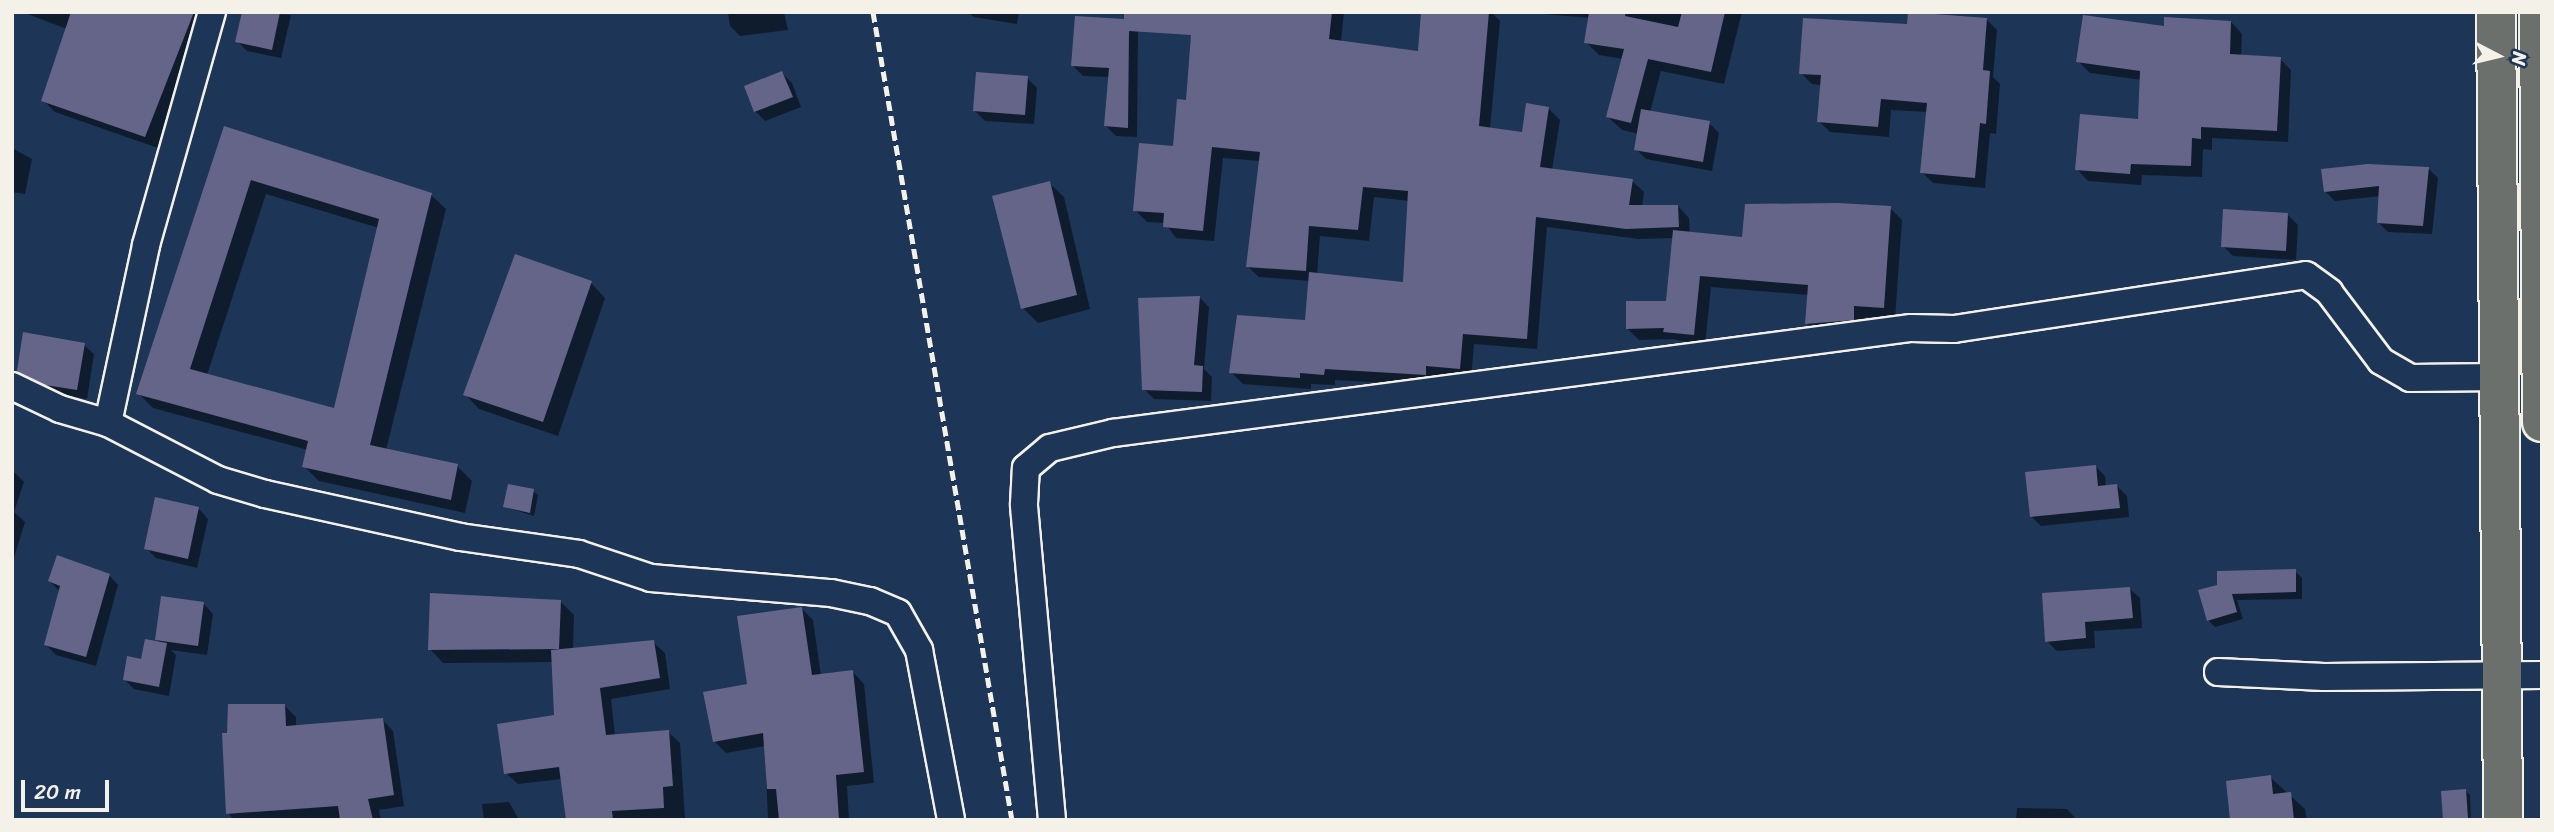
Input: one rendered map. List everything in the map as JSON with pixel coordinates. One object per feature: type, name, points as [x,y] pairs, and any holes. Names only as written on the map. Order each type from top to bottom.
[{"type":"highway","points":[[2496,12],[2503,820]]},
{"type":"highway","points":[[2539,12],[2542,422]]},
{"type":"street","points":[[108,423],[146,245],[212,12]]},
{"type":"street","points":[[1052,820],[1024,504],[1026,468],[1049,448],[1113,433],[1911,328],[1954,329],[2306,275],[2329,292],[2381,361],[2410,378],[2500,377]]},
{"type":"street","points":[[12,386],[60,409],[108,423],[171,458],[265,494],[460,537],[579,554],[651,578],[831,593],[898,613],[919,650],[951,820]]},
{"type":"street","points":[[2218,672],[2502,677],[2542,675]]},
{"type":"building","points":[[71,12],[194,12],[145,137],[41,101]]},
{"type":"building","points":[[242,12],[280,12],[272,50],[235,42]]},
{"type":"building","points":[[1124,12],[1332,12],[1329,39],[1418,51],[1421,12],[1489,12],[1479,126],[1522,132],[1526,103],[1549,107],[1540,167],[1633,179],[1629,205],[1678,205],[1679,227],[1626,229],[1536,217],[1527,339],[1463,334],[1460,369],[1426,366],[1426,375],[1325,369],[1324,375],[1300,373],[1300,378],[1229,373],[1237,315],[1305,320],[1309,272],[1403,282],[1408,191],[1363,187],[1358,230],[1309,226],[1306,271],[1246,267],[1260,152],[1212,147],[1203,231],[1163,227],[1164,213],[1133,211],[1139,143],[1173,146],[1177,99],[1186,100],[1191,35],[1129,31],[1128,128],[1104,126],[1109,68],[1071,66],[1075,16],[1124,19]]},
{"type":"building","points":[[1589,12],[1626,12],[1625,16],[1678,27],[1682,12],[1725,12],[1711,72],[1648,59],[1631,123],[1606,117],[1624,49],[1584,43]]},
{"type":"building","points":[[1908,12],[1987,18],[1983,70],[1990,71],[1986,124],[1980,123],[1975,178],[1920,173],[1927,103],[1881,99],[1878,127],[1817,122],[1821,75],[1799,74],[1803,18],[1907,24]]},
{"type":"building","points":[[2083,15],[2164,26],[2164,17],[2231,21],[2230,54],[2281,57],[2277,131],[2201,127],[2201,139],[2192,138],[2191,166],[2131,164],[2130,174],[2075,170],[2080,114],[2138,119],[2140,71],[2076,62]]},
{"type":"building","points":[[782,71],[793,97],[754,112],[744,86]]},
{"type":"building","points":[[976,72],[1028,76],[1025,115],[973,111]]},
{"type":"building","points":[[1641,109],[1710,121],[1703,162],[1634,150]]},
{"type":"building","points":[[224,126],[432,193],[370,445],[458,464],[451,500],[302,467],[308,441],[136,394]],"holes":[[[251,180],[379,219],[334,408],[190,369]]]},
{"type":"building","points":[[2368,164],[2429,167],[2423,226],[2377,223],[2379,186],[2324,192],[2321,169]]},
{"type":"building","points":[[1050,181],[1077,295],[1021,309],[992,196]]},
{"type":"building","points":[[1838,203],[1891,206],[1884,308],[1854,306],[1854,320],[1805,324],[1808,285],[1700,276],[1694,335],[1663,332],[1664,328],[1626,329],[1626,301],[1666,301],[1673,230],[1742,237],[1745,204]]},
{"type":"building","points":[[2223,209],[2288,213],[2286,251],[2221,247]]},
{"type":"building","points":[[515,254],[592,281],[543,422],[463,395]]},
{"type":"building","points":[[1200,296],[1194,365],[1203,366],[1202,392],[1142,390],[1138,298]]},
{"type":"building","points":[[23,332],[85,343],[77,390],[45,385],[17,371]]},
{"type":"building","points":[[2096,465],[2098,486],[2117,484],[2120,508],[2030,517],[2025,472]]},
{"type":"building","points":[[508,484],[534,489],[530,513],[503,507]]},
{"type":"building","points":[[155,497],[199,507],[188,559],[144,549]]},
{"type":"building","points":[[57,555],[110,574],[86,657],[44,645],[60,586],[48,581]]},
{"type":"building","points":[[2296,569],[2296,592],[2232,594],[2237,612],[2207,621],[2198,590],[2217,585],[2217,571]]},
{"type":"building","points":[[2130,587],[2133,618],[2085,622],[2086,638],[2045,642],[2042,593]]},
{"type":"building","points":[[430,593],[561,600],[559,649],[428,650]]},
{"type":"building","points":[[161,596],[204,602],[198,646],[155,640]]},
{"type":"building","points":[[802,607],[812,675],[853,670],[864,772],[836,775],[839,820],[779,820],[776,789],[767,789],[763,733],[713,742],[703,692],[747,684],[737,616]]},
{"type":"building","points":[[145,639],[167,643],[159,687],[123,680],[127,656],[141,659]]},
{"type":"building","points":[[654,640],[660,678],[600,688],[606,735],[669,730],[673,786],[663,787],[664,808],[612,811],[613,820],[566,820],[559,767],[504,774],[497,724],[554,715],[551,650]]},
{"type":"building","points":[[228,704],[285,704],[286,726],[383,718],[394,795],[368,799],[373,820],[340,820],[338,806],[226,814],[222,733],[227,733]]},
{"type":"building","points":[[2271,775],[2273,794],[2291,792],[2294,820],[2230,820],[2226,781]]},
{"type":"building","points":[[2466,789],[2468,818],[2443,820],[2441,791]]},
{"type":"railway","points":[[873,12],[1012,820]]}]
